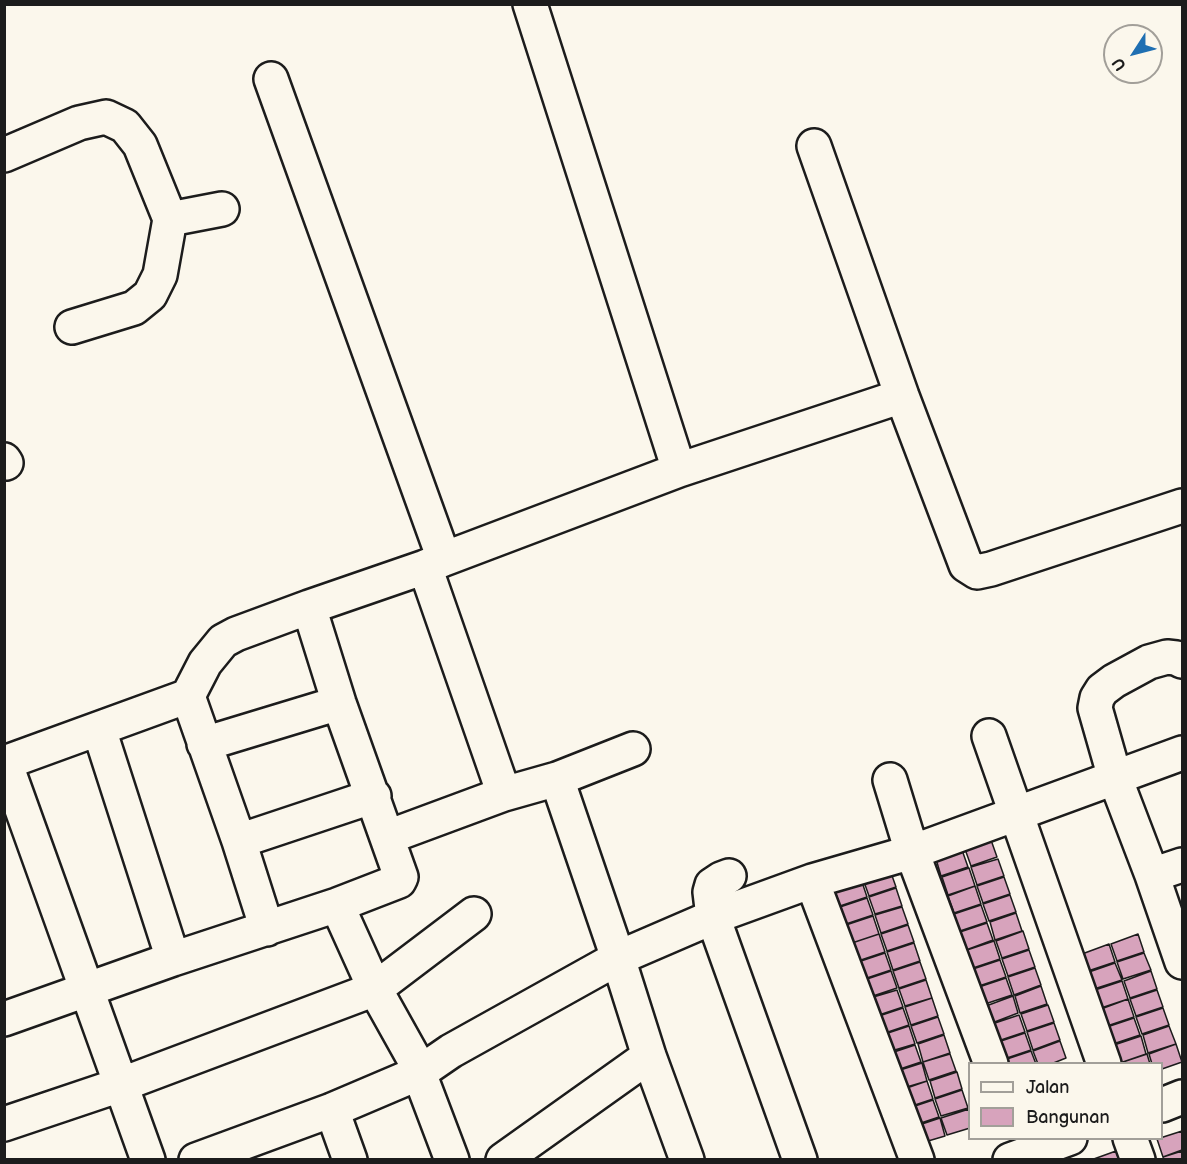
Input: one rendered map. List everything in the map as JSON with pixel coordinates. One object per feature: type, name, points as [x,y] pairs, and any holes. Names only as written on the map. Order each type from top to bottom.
[{"type":"street","points":[[530,4],[679,470]]},
{"type":"street","points":[[271,79],[434,563],[504,794]]},
{"type":"street","points":[[4,154],[79,123],[106,117],[125,126],[140,145],[170,219],[160,275],[150,295],[134,308],[72,327]]},
{"type":"street","points":[[814,146],[902,396],[966,566],[977,572],[991,569],[1182,506]]},
{"type":"street","points":[[170,219],[222,209]]},
{"type":"street","points":[[148,1160],[5,763],[188,696],[205,663],[224,641],[236,634],[434,563],[679,470],[902,396]]},
{"type":"street","points":[[4,1019],[173,959],[338,905],[399,881],[400,873],[339,703],[309,607]]},
{"type":"street","points":[[1182,661],[1176,658],[1158,658],[1114,681],[1102,690],[1095,708],[1115,778],[1167,870],[1182,962]]},
{"type":"street","points":[[188,696],[267,929]]},
{"type":"street","points":[[204,744],[339,703]]},
{"type":"street","points":[[99,729],[173,959]]},
{"type":"street","points":[[989,736],[1103,1062]]},
{"type":"street","points":[[388,837],[504,794],[557,779],[633,749]]},
{"type":"street","points":[[196,1160],[245,1151],[419,1072],[451,1051],[618,958],[713,917],[812,881],[912,852],[1182,753]]},
{"type":"street","points":[[557,779],[649,1056],[687,1160]]},
{"type":"street","points":[[890,780],[912,852],[990,1062]]},
{"type":"street","points":[[239,841],[374,796]]},
{"type":"street","points":[[729,876],[712,885],[710,892],[713,917],[800,1160]]},
{"type":"street","points":[[812,881],[917,1160]]},
{"type":"street","points":[[338,905],[375,989],[413,1057],[452,1160]]},
{"type":"street","points":[[4,1124],[120,1085],[375,989],[474,914]]},
{"type":"street","points":[[503,1160],[649,1056]]},
{"type":"street","points":[[1163,1104],[1182,1097]]},
{"type":"street","points":[[332,1110],[350,1160]]},
{"type":"street","points":[[1020,1153],[1063,1140]]},
{"type":"street","points":[[1132,1140],[1138,1160]]},
{"type":"building","points":[[991,840],[997,857],[971,866],[965,849]]},
{"type":"building","points":[[962,850],[968,867],[941,876],[936,859]]},
{"type":"building","points":[[998,859],[1004,876],[977,885],[971,867]]},
{"type":"building","points":[[969,868],[975,886],[948,895],[942,877]]},
{"type":"building","points":[[890,870],[896,887],[869,896],[863,879]]},
{"type":"building","points":[[1004,877],[1010,894],[983,903],[977,886]]},
{"type":"building","points":[[861,879],[867,897],[840,906],[834,888]]},
{"type":"building","points":[[975,886],[981,904],[954,913],[948,896]]},
{"type":"building","points":[[896,888],[902,906],[875,914],[869,897]]},
{"type":"building","points":[[1010,895],[1016,912],[989,921],[983,904]]},
{"type":"building","points":[[867,898],[873,915],[846,924],[840,907]]},
{"type":"building","points":[[981,905],[987,922],[960,931],[954,914]]},
{"type":"building","points":[[902,907],[908,924],[881,933],[875,915]]},
{"type":"building","points":[[1016,913],[1022,931],[995,940],[990,922]]},
{"type":"building","points":[[873,916],[879,934],[852,943],[846,925]]},
{"type":"building","points":[[987,923],[993,940],[966,950],[960,932]]},
{"type":"building","points":[[908,925],[914,942],[887,951],[881,934]]},
{"type":"building","points":[[1023,931],[1029,949],[1002,958],[996,941]]},
{"type":"building","points":[[879,934],[885,952],[858,961],[852,943]]},
{"type":"building","points":[[1138,934],[1144,952],[1117,961],[1111,944]]},
{"type":"building","points":[[994,941],[1000,959],[973,968],[967,950]]},
{"type":"building","points":[[914,943],[920,961],[893,970],[887,952]]},
{"type":"building","points":[[1109,944],[1115,962],[1088,971],[1082,954]]},
{"type":"building","points":[[1029,950],[1035,967],[1008,976],[1002,959]]},
{"type":"building","points":[[885,953],[891,970],[864,979],[858,962]]},
{"type":"building","points":[[1144,953],[1151,970],[1123,979],[1117,962]]},
{"type":"building","points":[[1000,960],[1006,977],[979,986],[973,969]]},
{"type":"building","points":[[920,962],[926,979],[899,988],[893,971]]},
{"type":"building","points":[[1115,963],[1122,980],[1094,989],[1089,972]]},
{"type":"building","points":[[1035,968],[1041,985],[1014,995],[1008,977]]},
{"type":"building","points":[[891,971],[897,988],[870,997],[864,980]]},
{"type":"building","points":[[1151,971],[1157,989],[1130,998],[1124,981]]},
{"type":"building","points":[[1006,978],[1012,995],[985,1004],[979,987]]},
{"type":"building","points":[[926,980],[932,998],[905,1006],[899,989]]},
{"type":"building","points":[[1122,981],[1128,999],[1101,1008],[1095,990]]},
{"type":"building","points":[[1041,986],[1047,1004],[1020,1013],[1015,996]]},
{"type":"building","points":[[897,990],[903,1007],[876,1016],[870,998]]},
{"type":"building","points":[[1157,990],[1163,1007],[1136,1016],[1130,999]]},
{"type":"building","points":[[1013,996],[1018,1013],[992,1023],[986,1006]]},
{"type":"building","points":[[932,998],[938,1016],[911,1025],[905,1007]]},
{"type":"building","points":[[1128,999],[1134,1017],[1107,1026],[1101,1009]]},
{"type":"building","points":[[1048,1005],[1054,1022],[1027,1031],[1021,1014]]},
{"type":"building","points":[[903,1008],[909,1025],[882,1034],[876,1017]]},
{"type":"building","points":[[1163,1008],[1169,1025],[1142,1034],[1136,1017]]},
{"type":"building","points":[[1019,1015],[1025,1032],[998,1041],[992,1024]]},
{"type":"building","points":[[938,1017],[944,1034],[917,1043],[911,1026]]},
{"type":"building","points":[[1134,1018],[1140,1035],[1113,1044],[1107,1027]]},
{"type":"building","points":[[1054,1023],[1060,1040],[1033,1050],[1027,1032]]},
{"type":"building","points":[[909,1026],[915,1044],[888,1052],[882,1035]]},
{"type":"building","points":[[1169,1026],[1176,1044],[1148,1053],[1143,1035]]},
{"type":"building","points":[[1025,1033],[1031,1050],[1004,1059],[998,1042]]},
{"type":"building","points":[[944,1035],[950,1053],[923,1062],[918,1044]]},
{"type":"building","points":[[1141,1036],[1146,1054],[1120,1062],[1114,1045]]},
{"type":"building","points":[[1060,1041],[1066,1058],[1056,1062],[1037,1062],[1033,1051]]},
{"type":"building","points":[[1176,1044],[1182,1062],[1163,1069],[1163,1062],[1151,1062],[1149,1054]]},
{"type":"building","points":[[915,1045],[921,1062],[894,1071],[888,1054]]},
{"type":"building","points":[[1031,1051],[1035,1062],[1004,1062],[1004,1060]]},
{"type":"building","points":[[950,1054],[956,1071],[929,1080],[923,1062]]},
{"type":"building","points":[[1147,1054],[1149,1062],[1123,1062]]},
{"type":"building","points":[[922,1063],[927,1081],[900,1089],[894,1072]]},
{"type":"building","points":[[957,1072],[962,1089],[935,1098],[930,1081]]},
{"type":"building","points":[[927,1081],[933,1099],[906,1108],[901,1090]]},
{"type":"building","points":[[962,1090],[968,1108],[941,1116],[935,1099]]},
{"type":"building","points":[[933,1100],[939,1117],[912,1126],[906,1109]]},
{"type":"building","points":[[968,1109],[968,1129],[947,1135],[941,1118]]},
{"type":"building","points":[[940,1118],[945,1136],[918,1144],[913,1127]]},
{"type":"building","points":[[1182,1131],[1182,1150],[1163,1157],[1157,1140],[1163,1140],[1163,1137]]},
{"type":"building","points":[[1116,1151],[1119,1160],[1091,1160]]},
{"type":"building","points":[[1182,1151],[1182,1160],[1164,1160],[1163,1157]]}]
